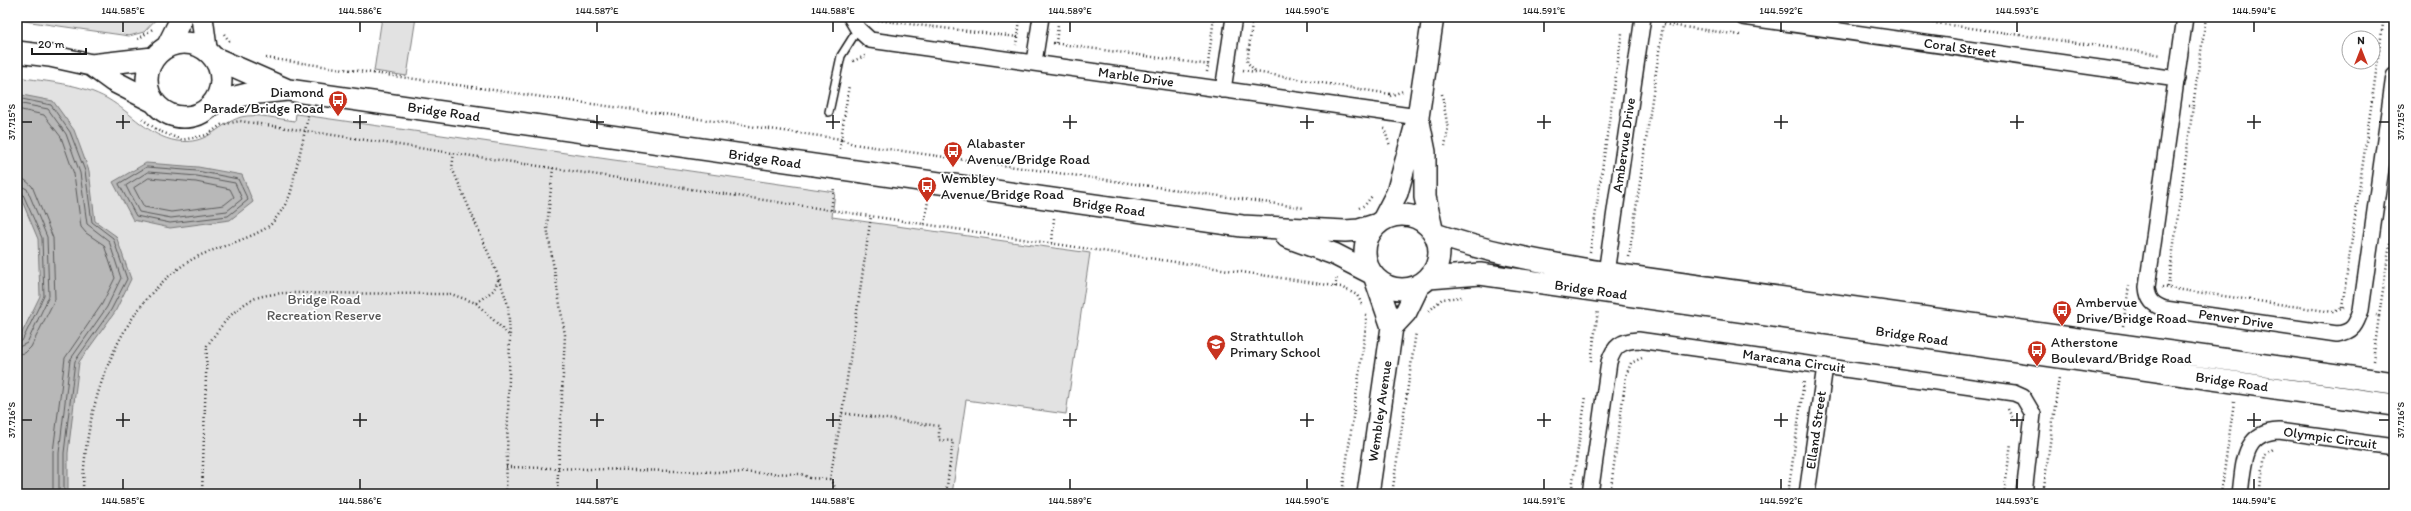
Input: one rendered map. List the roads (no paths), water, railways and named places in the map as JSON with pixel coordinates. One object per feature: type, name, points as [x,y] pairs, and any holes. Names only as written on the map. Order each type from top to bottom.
[{"type":"street","points":[[154,102],[147,80],[148,69],[161,52],[182,17]]},
{"type":"street","points":[[91,65],[113,81],[154,102],[162,110],[173,115],[184,117],[196,115],[207,110],[215,102],[220,91],[222,80],[220,68],[210,53],[202,17]]},
{"type":"street","points":[[1034,62],[1041,17]]},
{"type":"street","points":[[1223,90],[1234,17]]},
{"type":"street","points":[[1381,222],[1398,188],[1418,117],[1433,17]]},
{"type":"street","name":"Ambervue Drive","points":[[1606,273],[1643,17]]},
{"type":"street","name":"Coral Street","points":[[1743,17],[2177,80]]},
{"type":"street","name":"Penver Drive","points":[[2186,17],[2147,284],[2148,296],[2151,302],[2165,309],[2337,334],[2350,331],[2355,326],[2360,310],[2394,76]]},
{"type":"street","name":"Marble Drive","points":[[854,23],[870,40],[1418,117]]},
{"type":"street","points":[[17,52],[50,56],[91,65],[161,52],[181,42],[194,43],[210,53]]},
{"type":"street","name":"Bridge Road","points":[[210,53],[288,90]]},
{"type":"street","name":"Bridge Road","points":[[215,102],[248,94],[288,90],[1242,226],[1345,232],[1359,230],[1381,222]]},
{"type":"street","points":[[1392,327],[1406,312],[1438,262],[1438,243],[1433,232],[1425,197],[1425,152],[1418,117]]},
{"type":"street","points":[[1424,282],[1408,289],[1396,289],[1385,285],[1373,275],[1365,252],[1371,232],[1381,222],[1393,216],[1409,216],[1424,222],[1433,232]]},
{"type":"street","name":"Bridge Road","points":[[1242,226],[1306,242],[1373,275]]},
{"type":"street","name":"Bridge Road","points":[[1433,232],[1466,246],[1499,254],[1606,273],[2394,383]]},
{"type":"street","name":"Bridge Road","points":[[1424,282],[1480,274],[2394,405]]},
{"type":"street","name":"Wembley Avenue","points":[[1368,494],[1392,327],[1373,275]]},
{"type":"street","name":"Maracana Circuit","points":[[1590,494],[1609,362],[1613,351],[1618,344],[1626,340],[1638,340],[2014,393],[2023,398],[2033,414],[2034,424],[2024,494]]},
{"type":"street","name":"Elland Street","points":[[1807,494],[1826,366]]},
{"type":"street","name":"Olympic Circuit","points":[[2240,494],[2250,445],[2258,436],[2267,431],[2279,430],[2394,447]]},
{"type":"lane","name":"Marble Drive","points":[[830,112],[841,56],[854,23]]},
{"type":"water","points":[[17,94],[53,101],[74,130],[89,171],[95,221],[116,236],[131,279],[115,312],[79,362],[68,453],[68,494],[17,494],[17,343],[40,296],[38,239],[17,189]]},
{"type":"water","points":[[146,163],[198,167],[242,175],[253,202],[230,220],[170,228],[133,220],[113,182]]},
{"type":"place","name":"Diamond Parade/Bridge Road","points":[[338,117]]},
{"type":"place","name":"Alabaster Avenue/Bridge Road","points":[[953,168]]},
{"type":"place","name":"Wembley Avenue/Bridge Road","points":[[927,203]]},
{"type":"place","name":"Ambervue Drive/Bridge Road","points":[[2062,327]]},
{"type":"place","name":"Strathtulloh Primary School","points":[[1216,361]]},
{"type":"place","name":"Atherstone Boulevard/Bridge Road","points":[[2037,367]]},
{"type":"park label","name":"Bridge Road Recreation Reserve","points":[[324,308]]}]
